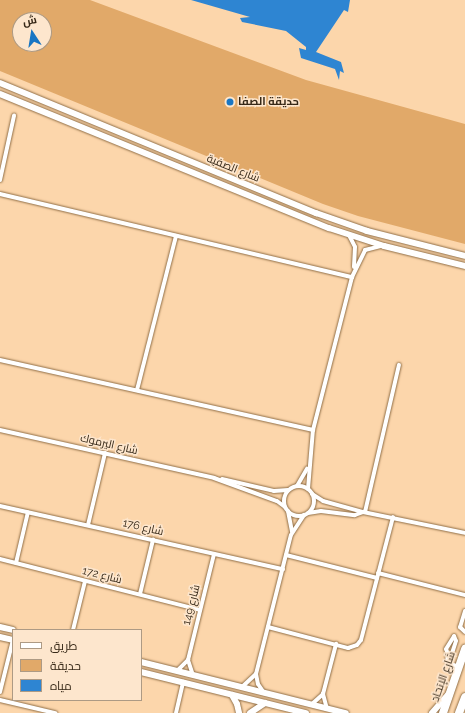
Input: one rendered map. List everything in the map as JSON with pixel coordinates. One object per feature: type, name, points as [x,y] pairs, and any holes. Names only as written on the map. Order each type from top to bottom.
[{"type":"highway","name":"شارع الإتحاد","points":[[443,713],[465,649]]},
{"type":"highway","points":[[459,713],[465,697]]},
{"type":"main road","name":"شارع الصفية","points":[[0,84],[316,213],[367,231],[465,256]]},
{"type":"main road","name":"شارع الصفية","points":[[0,94],[349,235],[384,246],[465,266]]},
{"type":"main road","points":[[0,627],[12,630]]},
{"type":"main road","points":[[0,637],[12,640]]},
{"type":"main road","points":[[142,662],[346,713]]},
{"type":"main road","points":[[174,680],[177,671]]},
{"type":"main road","points":[[142,672],[306,713]]},
{"type":"main road","points":[[432,713],[451,691]]},
{"type":"main road","points":[[232,695],[237,704],[239,713]]},
{"type":"main road","points":[[250,713],[265,703]]},
{"type":"street","points":[[0,180],[14,116]]},
{"type":"street","points":[[0,194],[176,236],[353,275]]},
{"type":"street","points":[[308,489],[308,467],[314,430],[353,275],[356,252],[349,235]]},
{"type":"street","points":[[137,390],[176,236]]},
{"type":"street","points":[[353,275],[365,250],[384,246]]},
{"type":"street","points":[[0,360],[314,430]]},
{"type":"street","points":[[364,512],[398,365]]},
{"type":"street","name":"شارع اليرموك","points":[[0,430],[274,491],[288,490]]},
{"type":"street","points":[[88,525],[105,453]]},
{"type":"street","points":[[291,535],[284,498],[288,490],[297,486],[308,467]]},
{"type":"street","name":"شارع اليرموك","points":[[214,478],[287,509]]},
{"type":"street","points":[[297,486],[308,489],[312,494],[323,501],[364,512],[465,533]]},
{"type":"street","points":[[264,693],[258,684],[256,674],[291,535],[314,502],[312,494]]},
{"type":"street","name":"شارع 176","points":[[0,506],[283,569]]},
{"type":"street","points":[[287,509],[295,515],[321,511],[355,515],[364,512]]},
{"type":"street","points":[[16,563],[28,512]]},
{"type":"street","points":[[268,627],[351,648],[360,643],[393,517]]},
{"type":"street","points":[[140,594],[153,540]]},
{"type":"street","name":"شارع 149","points":[[188,660],[214,554]]},
{"type":"street","points":[[286,555],[377,578]]},
{"type":"street","name":"شارع 172","points":[[0,559],[200,610]]},
{"type":"street","points":[[378,573],[465,595]]},
{"type":"street","points":[[73,629],[85,581]]},
{"type":"street","points":[[458,667],[447,662],[448,654],[452,652],[457,640],[455,636],[460,629],[465,611]]},
{"type":"street","points":[[460,629],[465,632]]},
{"type":"street","points":[[0,692],[12,644]]},
{"type":"street","points":[[327,709],[323,694],[336,644]]},
{"type":"street","points":[[177,671],[188,660],[194,675]]},
{"type":"street","points":[[242,687],[256,674]]},
{"type":"street","points":[[176,713],[183,682]]},
{"type":"street","points":[[312,705],[323,694]]},
{"type":"street","points":[[0,700],[55,713]]},
{"type":"green space","name":"حديقة الصفا","points":[[0,0],[90,0],[306,80],[465,124],[465,244],[358,216],[323,204],[0,71]]},
{"type":"water","points":[[191,0],[350,0],[348,12],[344,10],[316,52],[341,62],[344,73],[340,71],[339,80],[335,69],[301,58],[299,48],[306,50],[306,47],[286,31],[242,22],[240,18],[250,17]]},
{"type":"place","name":"حديقة الصفا","points":[[230,102]]}]
